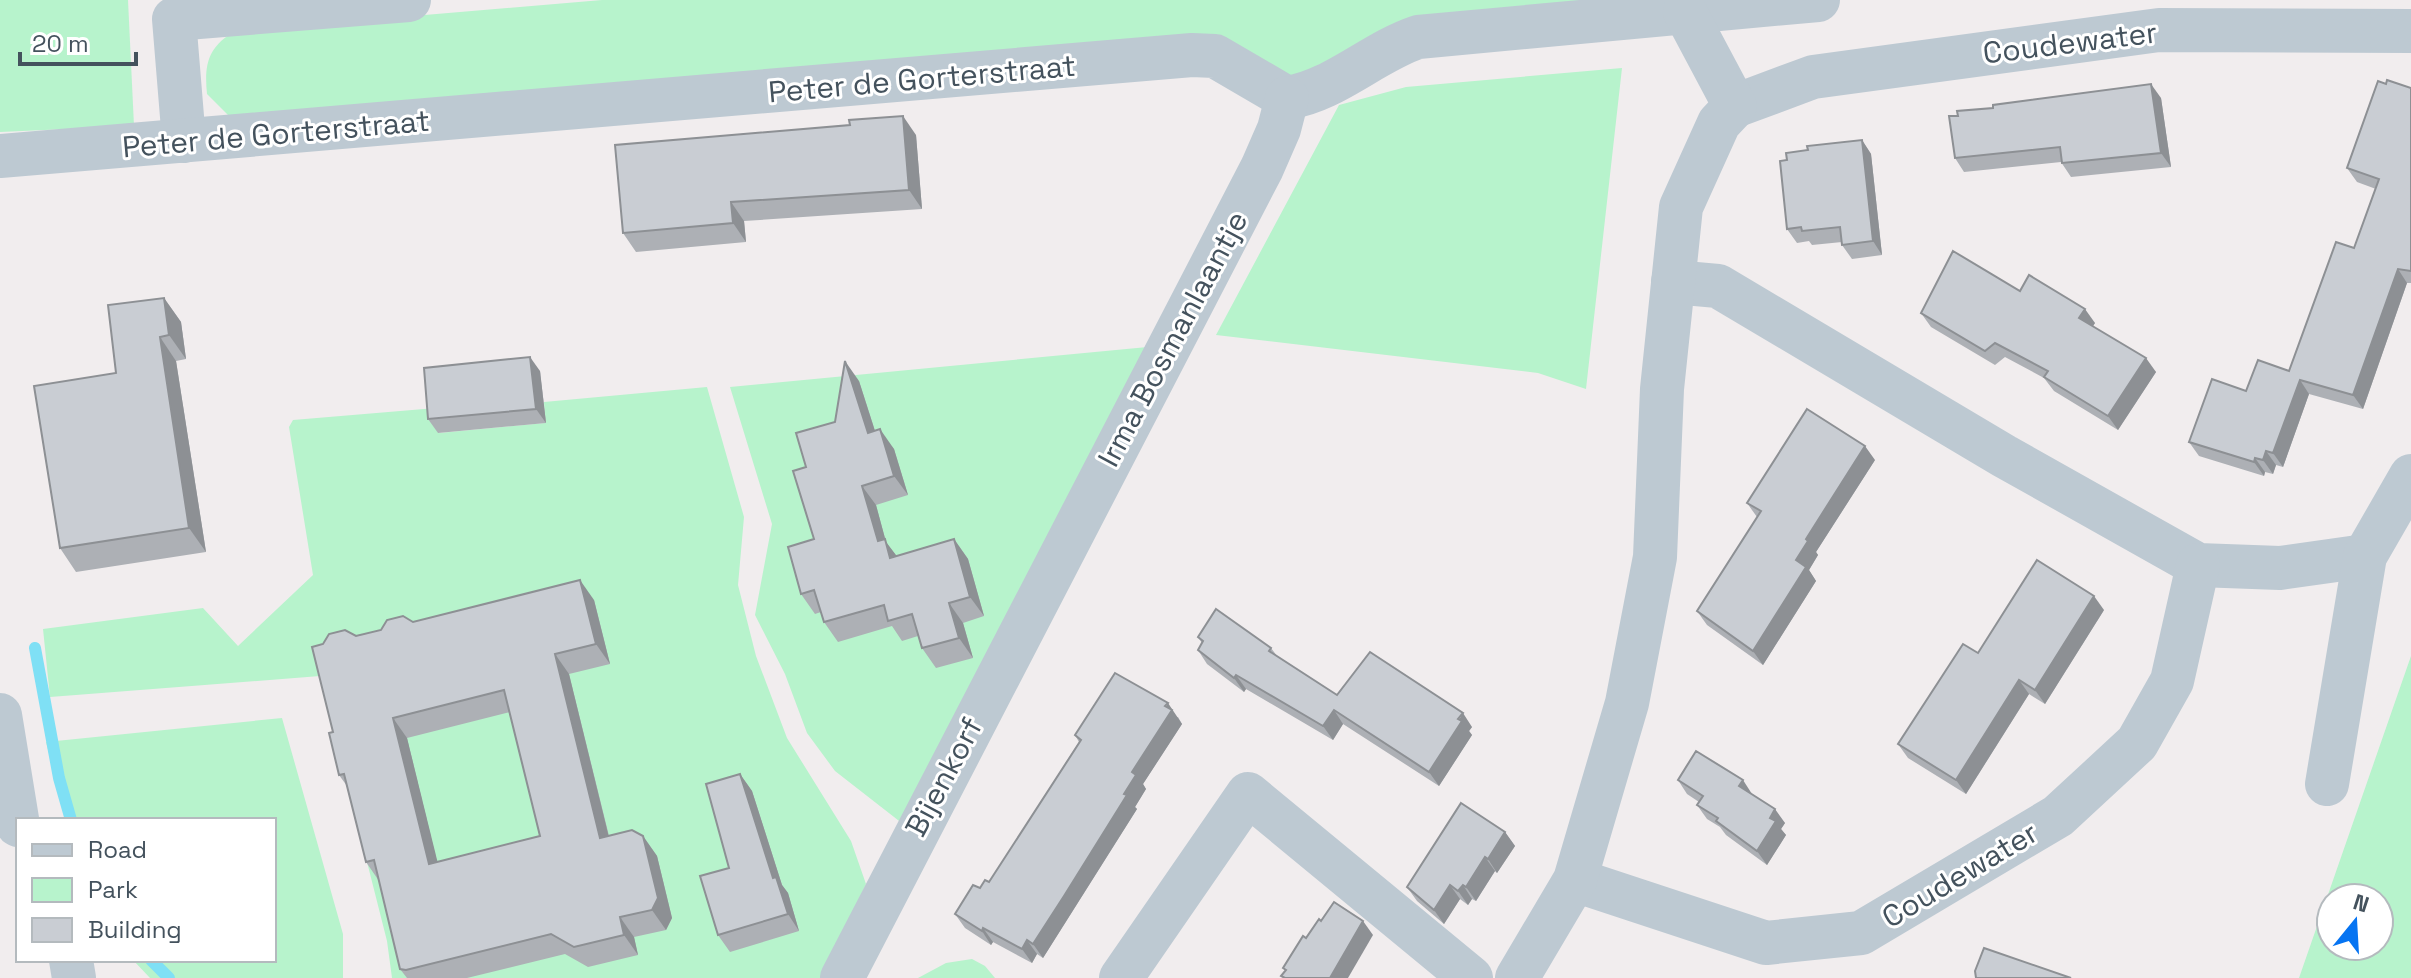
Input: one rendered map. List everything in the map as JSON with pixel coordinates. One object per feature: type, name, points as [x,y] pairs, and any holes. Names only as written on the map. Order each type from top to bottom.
[{"type":"street","points":[[184,141],[174,19],[338,3],[409,0]]},
{"type":"street","points":[[1287,98],[1326,84],[1394,45],[1418,37],[1818,0]]},
{"type":"street","points":[[1517,978],[1575,880],[1627,703],[1655,557],[1662,389],[1681,207],[1719,123],[1735,106],[1685,12]]},
{"type":"street","name":"Coudewater","points":[[1735,106],[1813,77],[2159,30],[2411,31]]},
{"type":"street","name":"Peter de Gorterstraat","points":[[0,156],[1192,55],[1215,56],[1287,98]]},
{"type":"street","name":"Irma Bosmanlaantje","points":[[1049,577],[1262,168],[1279,129],[1287,98]]},
{"type":"street","points":[[1673,282],[1718,286],[2004,456],[2198,565],[2280,568],[2365,556]]},
{"type":"street","points":[[2327,784],[2365,556],[2411,476]]},
{"type":"street","name":"Coudewater","points":[[1575,880],[1766,943],[1861,933],[2058,816],[2137,743],[2172,681],[2198,565]]},
{"type":"street","name":"Bijenkorf","points":[[842,978],[1049,577]]},
{"type":"street","points":[[0,715],[17,818]]},
{"type":"street","points":[[1121,978],[1248,794],[1471,978]]},
{"type":"green space","points":[[0,0],[128,0],[134,126],[0,132]]},
{"type":"green space","points":[[602,0],[1672,0],[1297,80],[1259,67],[238,125],[207,94],[207,65],[213,50],[235,31]]},
{"type":"green space","points":[[1622,68],[1586,389],[1538,373],[1216,335],[1339,105],[1406,87]]},
{"type":"green space","points":[[1158,346],[903,824],[835,771],[807,733],[785,674],[755,615],[772,524],[730,387]]},
{"type":"green space","points":[[707,387],[744,517],[738,585],[756,656],[787,738],[851,841],[866,884],[821,978],[392,978],[387,941],[320,676],[50,697],[43,629],[203,608],[238,646],[313,575],[289,427],[293,420],[436,408],[439,433],[545,423],[544,402]]},
{"type":"green space","points":[[2411,656],[2411,978],[2299,978],[2315,932],[2315,962],[2395,962],[2395,882],[2332,882]]},
{"type":"green space","points":[[282,718],[343,934],[343,978],[150,978],[135,962],[276,962],[276,818],[65,818],[46,742]]},
{"type":"green space","points":[[972,959],[985,966],[995,978],[918,978],[946,963]]},
{"type":"building","points":[[2387,80],[2411,88],[2411,271],[2398,269],[2353,395],[2300,380],[2273,453],[2266,451],[2263,460],[2255,458],[2254,462],[2189,442],[2212,379],[2246,391],[2258,360],[2289,371],[2336,242],[2354,248],[2379,179],[2347,168],[2378,81],[2386,84]]},
{"type":"building","points":[[2151,84],[2161,153],[2062,163],[2060,147],[1955,158],[1949,116],[1958,116],[1957,111]]},
{"type":"building","points":[[903,116],[909,190],[731,202],[733,223],[623,233],[615,145],[850,125],[849,120]]},
{"type":"building","points":[[1862,140],[1873,241],[1842,245],[1840,227],[1802,231],[1801,227],[1787,229],[1780,161],[1787,160],[1786,153],[1808,150],[1807,146]]},
{"type":"building","points":[[1953,251],[2020,291],[2029,275],[2085,309],[2079,318],[2146,358],[2108,416],[2044,377],[2048,371],[1995,343],[1985,351],[1921,313]]},
{"type":"building","points":[[164,298],[169,335],[160,337],[189,528],[60,548],[34,386],[116,373],[108,305]]},
{"type":"building","points":[[530,357],[536,409],[428,419],[424,368]]},
{"type":"building","points":[[845,361],[868,433],[880,429],[894,476],[862,486],[878,541],[885,539],[890,558],[954,539],[970,597],[949,603],[959,638],[922,648],[912,614],[888,621],[884,605],[824,622],[814,590],[801,594],[788,547],[814,539],[793,471],[806,467],[796,433],[835,422]]},
{"type":"building","points":[[1807,409],[1865,446],[1806,539],[1808,541],[1796,560],[1806,567],[1753,651],[1697,611],[1761,511],[1747,503]]},
{"type":"building","points":[[2037,560],[2094,596],[2035,690],[2019,680],[1956,780],[1898,744],[1963,644],[1978,653]]},
{"type":"building","points":[[580,580],[596,644],[555,654],[600,838],[632,830],[643,836],[658,898],[652,910],[620,917],[624,935],[574,947],[551,934],[400,969],[374,860],[366,862],[344,774],[339,775],[329,733],[333,732],[312,647],[323,644],[329,634],[345,630],[356,636],[381,630],[387,620],[403,616],[413,622]],"holes":[[[504,690],[540,836],[429,864],[393,718]]]},
{"type":"building","points":[[1216,609],[1271,648],[1269,651],[1337,695],[1370,652],[1463,713],[1458,719],[1462,721],[1429,772],[1334,710],[1323,726],[1236,675],[1234,678],[1198,650],[1203,641],[1198,637]]},
{"type":"building","points":[[1115,673],[1168,703],[1165,706],[1172,710],[1132,772],[1136,775],[1124,794],[1127,795],[1064,896],[1033,944],[1027,940],[1022,949],[983,928],[982,931],[955,914],[973,885],[980,888],[985,880],[989,882],[1081,740],[1075,735]]},
{"type":"building","points":[[1696,751],[1743,780],[1739,786],[1775,809],[1770,818],[1776,821],[1757,851],[1716,821],[1718,818],[1697,805],[1703,796],[1678,780]]},
{"type":"building","points":[[740,774],[773,878],[776,877],[788,914],[718,935],[700,876],[729,868],[706,784]]},
{"type":"building","points":[[1461,803],[1505,832],[1466,887],[1463,885],[1458,891],[1450,885],[1434,910],[1407,887]]},
{"type":"building","points":[[1334,902],[1363,921],[1330,978],[1281,976],[1303,936],[1306,938]]},
{"type":"building","points":[[1984,948],[2071,978],[1976,978],[1975,971]]},
{"type":"waterway","points":[[35,648],[59,778],[70,818]]},
{"type":"waterway","points":[[153,962],[169,978]]}]
